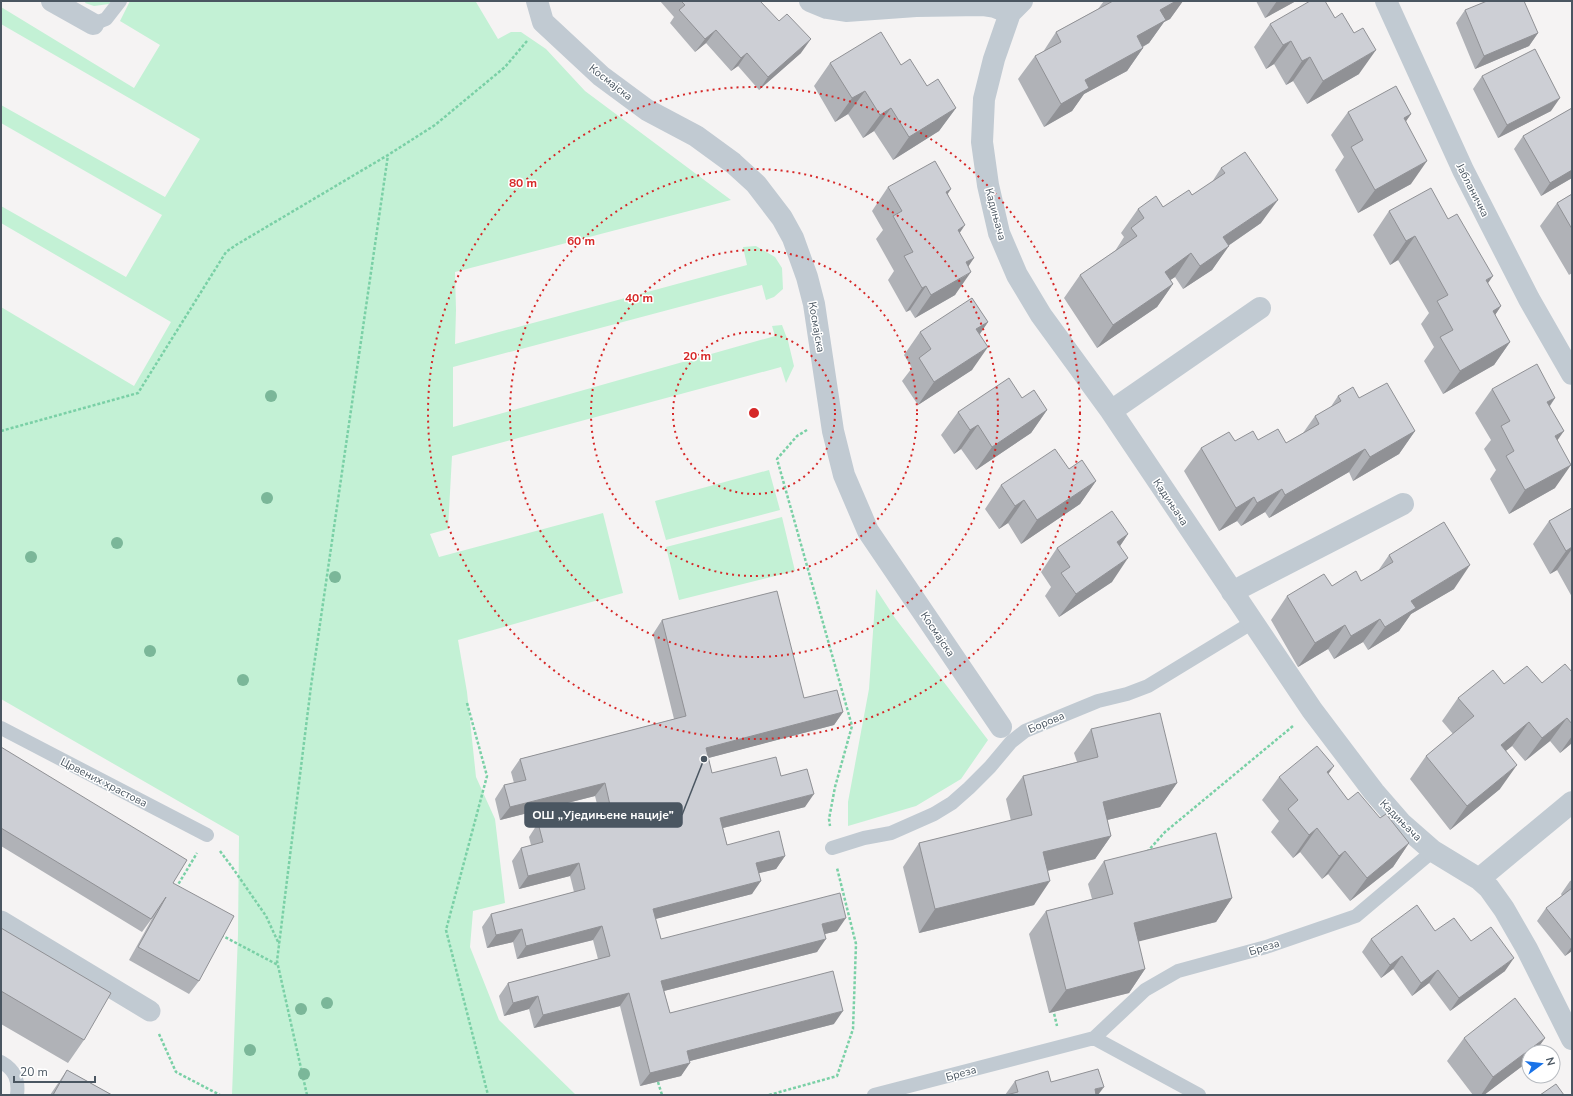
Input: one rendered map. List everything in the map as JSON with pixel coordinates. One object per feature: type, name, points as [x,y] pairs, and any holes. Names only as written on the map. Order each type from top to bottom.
[{"type":"street","points":[[52,1],[93,24]]},
{"type":"street","name":"Космајска","points":[[536,1],[543,22],[601,76],[647,110],[696,136],[733,163],[756,184],[782,218],[793,238],[807,277],[812,297],[833,431],[844,475],[868,531],[1001,727]]},
{"type":"street","points":[[810,1],[828,8],[846,11],[916,6],[982,5],[995,7],[1016,7]]},
{"type":"street","name":"Јабланичка","points":[[1386,1],[1463,170],[1529,299],[1572,374]]},
{"type":"street","name":"Кадињача","points":[[1016,7],[994,59],[984,106],[982,142],[988,185],[999,233],[1017,275],[1041,315],[1111,412],[1312,710],[1374,792],[1401,823],[1433,851],[1478,878],[1490,888],[1527,949],[1572,1039]]},
{"type":"street","points":[[1111,412],[1260,308]]},
{"type":"street","points":[[1232,592],[1403,504]]},
{"type":"street","points":[[1478,878],[1572,802]]},
{"type":"street","points":[[1,921],[150,1011]]},
{"type":"lane","points":[[93,24],[106,19],[120,1]]},
{"type":"lane","name":"Борова","points":[[832,848],[864,838],[891,833],[934,814],[952,803],[969,788],[990,767],[1011,742],[1025,731],[1098,701],[1128,694],[1148,686],[1253,622]]},
{"type":"lane","name":"Црвених храстова","points":[[1,728],[207,835]]},
{"type":"lane","name":"Бреза","points":[[874,1095],[1094,1038],[1145,990],[1178,971],[1266,948],[1356,916],[1433,851]]},
{"type":"lane","points":[[1094,1038],[1199,1095]]},
{"type":"lane","points":[[1,1062],[13,1071],[17,1080],[17,1095]]},
{"type":"path","points":[[1,431],[138,392],[226,252],[434,126],[504,67],[527,40]]},
{"type":"path","points":[[307,1095],[277,961],[311,686],[388,155]]},
{"type":"path","points":[[769,1095],[837,1076],[853,1029],[856,944],[832,848],[829,819],[835,787],[852,726],[777,459],[797,436],[807,430],[832,420]]},
{"type":"path","points":[[467,703],[487,776],[446,930],[488,1095]]},
{"type":"path","points":[[1144,855],[1165,832],[1312,710]]},
{"type":"path","points":[[207,835],[232,867],[266,916],[279,945]]},
{"type":"path","points":[[174,891],[185,875]]},
{"type":"path","points":[[220,934],[278,965]]},
{"type":"path","points":[[1052,1004],[1062,1046]]},
{"type":"path","points":[[150,1011],[176,1072],[220,1095]]},
{"type":"path","points":[[658,1082],[662,1095]]},
{"type":"green space","points":[[86,1],[111,1],[109,4],[94,6],[85,3]]},
{"type":"green space","points":[[130,1],[477,1],[476,2],[498,39],[511,32],[521,32],[546,49],[585,91],[731,200],[455,272],[455,344],[747,265],[743,247],[756,246],[775,257],[782,268],[783,289],[774,297],[766,300],[762,285],[453,367],[453,427],[775,336],[772,326],[782,325],[788,341],[794,366],[786,383],[781,367],[452,456],[448,529],[430,534],[439,557],[603,513],[623,593],[458,640],[467,692],[476,777],[495,819],[505,903],[473,911],[470,947],[499,1020],[576,1095],[232,1095],[238,934],[239,836],[1,699],[1,307],[134,386],[171,322],[1,223],[1,206],[126,277],[162,215],[1,123],[1,105],[165,197],[200,139],[1,24],[1,7],[134,88],[160,45],[120,21]]},
{"type":"green space","points":[[769,470],[780,510],[666,540],[655,501]]},
{"type":"green space","points":[[782,517],[795,571],[679,600],[666,547]]},
{"type":"green space","points":[[876,589],[895,618],[988,740],[961,779],[916,806],[848,826],[848,802],[869,689]]},
{"type":"building","points":[[681,1],[760,1],[779,21],[787,14],[811,39],[768,77],[747,53],[741,58],[716,30],[705,39],[679,10],[685,5]]},
{"type":"building","points":[[1113,1],[1176,1],[1160,10],[1166,20],[1137,36],[1143,48],[1085,80],[1089,88],[1061,104],[1035,56],[1061,42],[1056,32]]},
{"type":"building","points":[[1310,1],[1325,1],[1335,18],[1342,13],[1354,33],[1363,28],[1376,50],[1323,81],[1310,57],[1302,61],[1291,41],[1283,45],[1270,24]]},
{"type":"building","points":[[1487,1],[1524,1],[1538,33],[1484,56],[1465,10]]},
{"type":"building","points":[[881,32],[901,65],[910,59],[927,86],[938,79],[956,108],[909,137],[891,108],[880,115],[865,91],[852,98],[830,63]]},
{"type":"building","points":[[1535,49],[1560,98],[1507,125],[1482,76]]},
{"type":"building","points":[[1396,86],[1411,114],[1404,118],[1427,161],[1375,190],[1351,147],[1363,140],[1348,112]]},
{"type":"building","points":[[1572,108],[1572,170],[1550,183],[1523,136]]},
{"type":"building","points":[[1245,152],[1278,200],[1223,237],[1229,246],[1200,266],[1191,253],[1165,272],[1173,284],[1113,325],[1080,275],[1137,236],[1131,228],[1144,218],[1138,209],[1156,196],[1163,207],[1189,190],[1192,195],[1225,173],[1221,168]]},
{"type":"building","points":[[935,161],[951,189],[946,192],[965,225],[958,230],[974,258],[966,262],[971,272],[931,295],[926,286],[922,288],[904,256],[913,252],[893,216],[902,211],[888,187]]},
{"type":"building","points":[[1431,188],[1448,219],[1457,214],[1493,276],[1486,280],[1501,306],[1493,311],[1510,342],[1460,371],[1440,337],[1453,330],[1437,301],[1448,295],[1415,236],[1406,241],[1389,211]]},
{"type":"building","points":[[1572,194],[1572,229],[1557,203]]},
{"type":"building","points":[[972,298],[988,322],[976,329],[988,347],[934,382],[919,358],[931,349],[920,332]]},
{"type":"building","points":[[1537,364],[1555,398],[1547,402],[1564,431],[1555,436],[1571,465],[1525,490],[1506,456],[1514,451],[1501,426],[1510,421],[1492,389]]},
{"type":"building","points":[[1009,378],[1022,398],[1034,390],[1047,410],[992,447],[978,425],[970,430],[958,412]]},
{"type":"building","points":[[1387,383],[1415,431],[1370,457],[1365,449],[1285,495],[1282,489],[1257,503],[1254,497],[1236,508],[1201,448],[1229,432],[1235,441],[1253,431],[1258,440],[1278,429],[1286,443],[1319,424],[1315,416],[1341,401],[1338,396],[1353,387],[1359,398]]},
{"type":"building","points":[[1055,449],[1069,469],[1082,460],[1096,481],[1037,520],[1024,500],[1015,506],[1001,485]]},
{"type":"building","points":[[1572,508],[1572,547],[1566,551],[1549,521]]},
{"type":"building","points":[[1112,511],[1128,534],[1117,542],[1128,558],[1076,594],[1061,573],[1070,567],[1057,548]]},
{"type":"building","points":[[1444,522],[1470,565],[1411,601],[1416,608],[1385,627],[1380,619],[1351,636],[1345,625],[1315,643],[1287,596],[1324,574],[1332,586],[1356,571],[1361,581],[1393,562],[1389,555]]},
{"type":"building","points":[[777,591],[804,698],[837,690],[843,712],[706,748],[712,773],[776,757],[781,776],[807,769],[814,794],[720,818],[727,845],[779,831],[785,856],[756,863],[761,881],[653,909],[661,939],[840,893],[846,918],[822,924],[826,939],[661,981],[670,1013],[833,971],[843,1011],[687,1051],[690,1063],[650,1073],[629,993],[543,1015],[538,996],[513,1003],[508,983],[610,956],[602,926],[526,946],[522,929],[496,935],[491,914],[585,889],[579,863],[528,876],[521,848],[543,842],[538,823],[610,805],[605,783],[510,807],[504,785],[526,780],[520,759],[686,716],[662,620]]},
{"type":"building","points":[[1565,664],[1572,672],[1572,724],[1567,718],[1542,738],[1529,722],[1501,745],[1517,765],[1467,806],[1426,756],[1474,716],[1458,698],[1493,670],[1504,684],[1527,666],[1542,683]]},
{"type":"building","points":[[1160,713],[1177,783],[1103,802],[1111,836],[1043,852],[1050,881],[935,909],[919,843],[1032,815],[1023,776],[1098,757],[1091,729]]},
{"type":"building","points":[[1317,746],[1334,766],[1327,772],[1348,800],[1358,792],[1380,818],[1386,814],[1409,843],[1367,878],[1345,851],[1339,856],[1317,828],[1309,835],[1288,809],[1298,800],[1279,777]]},
{"type":"building","points":[[1,747],[187,860],[173,883],[234,916],[199,981],[138,947],[166,897],[151,919],[1,828]]},
{"type":"building","points":[[1216,833],[1232,898],[1134,923],[1145,969],[1066,990],[1046,911],[1113,894],[1104,861]]},
{"type":"building","points":[[1572,888],[1572,941],[1546,908]]},
{"type":"building","points":[[1417,905],[1435,931],[1454,918],[1471,941],[1491,927],[1514,958],[1459,998],[1438,970],[1421,983],[1402,956],[1390,965],[1371,939]]},
{"type":"building","points":[[1,928],[111,993],[84,1040],[1,991]]},
{"type":"building","points":[[1515,998],[1545,1038],[1537,1044],[1521,1044],[1521,1056],[1493,1077],[1464,1038]]},
{"type":"building","points":[[1098,1069],[1104,1087],[1095,1089],[1096,1095],[1006,1095],[1018,1092],[1015,1081],[1048,1071],[1051,1082]]},
{"type":"building","points":[[67,1070],[112,1095],[53,1095]]},
{"type":"building","points":[[1556,1084],[1564,1095],[1540,1095]]},
{"type":"place","name":"ОШ „Уједињене нације”","points":[[704,759]]}]
